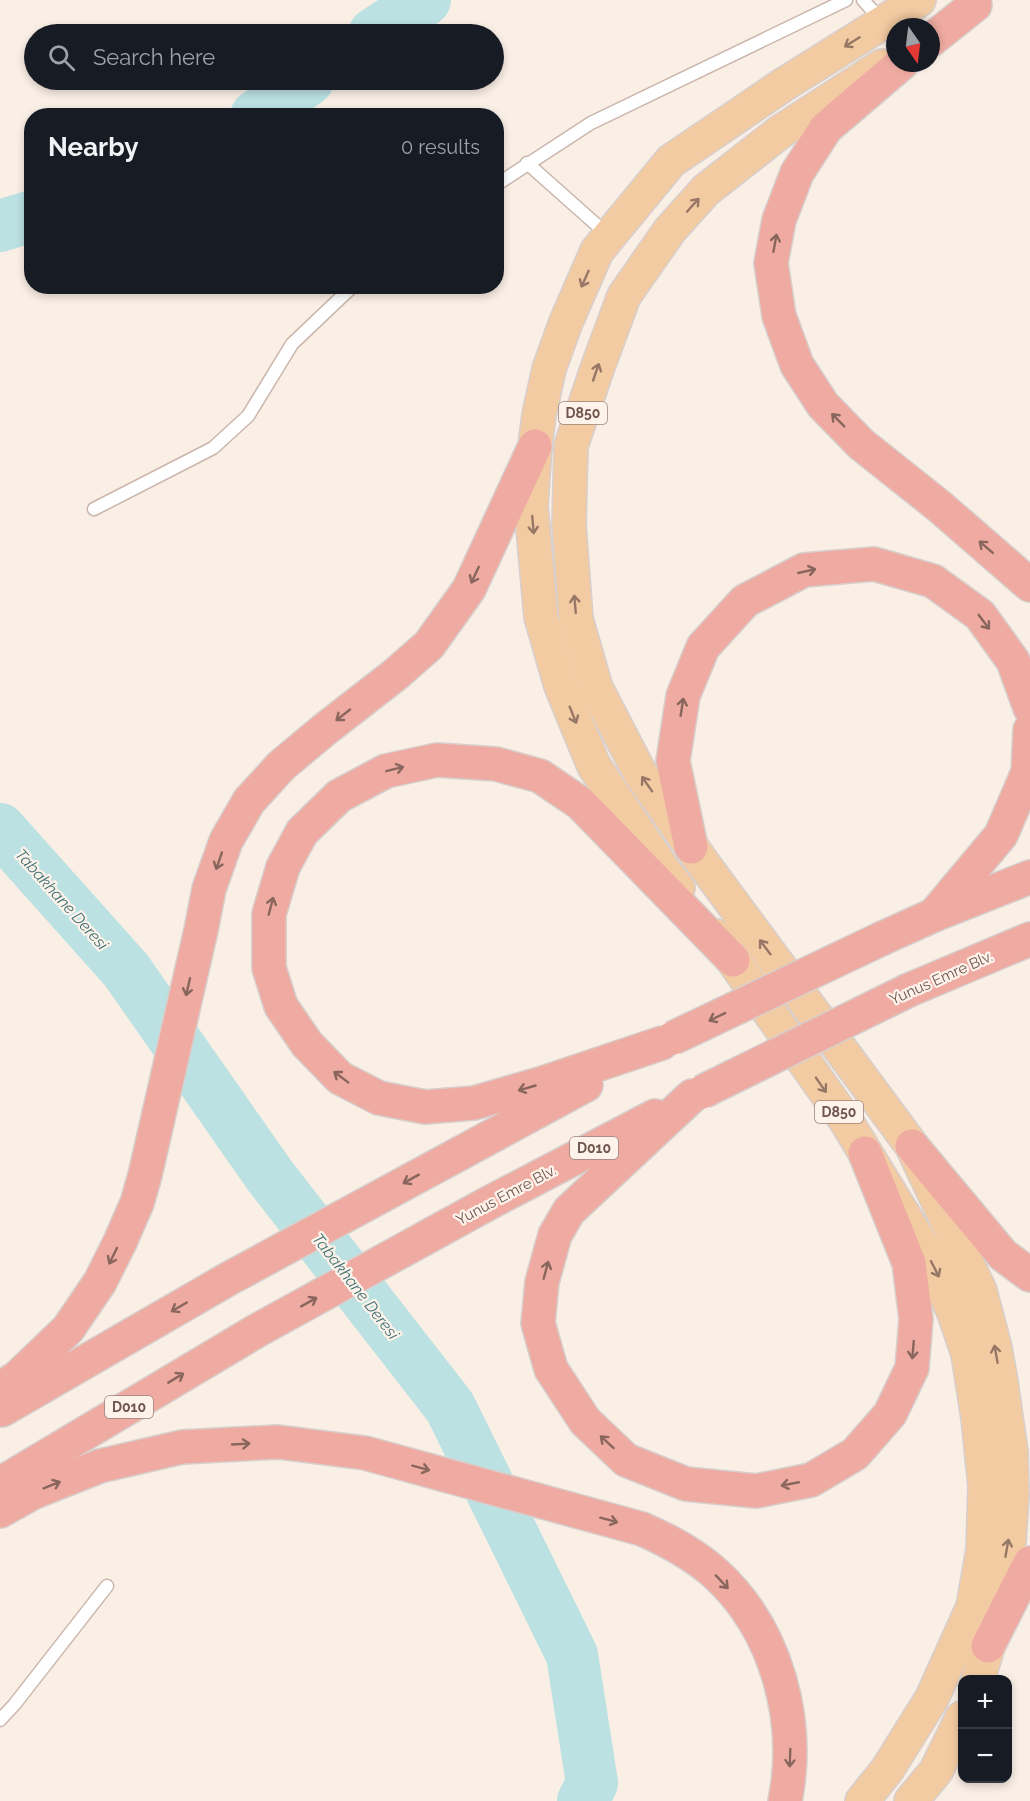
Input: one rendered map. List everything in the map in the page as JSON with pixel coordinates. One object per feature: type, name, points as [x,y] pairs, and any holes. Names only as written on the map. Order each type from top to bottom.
[{"type":"highway","points":[[940,33],[979,3]]},
{"type":"highway","points":[[892,72],[826,129],[797,174],[779,220],[771,263],[779,316],[797,365],[824,405],[861,444],[939,506],[1030,585]]},
{"type":"highway","points":[[0,1389],[18,1377],[68,1329],[100,1282],[137,1203],[209,889],[226,841],[249,801],[281,766],[429,645],[469,589],[535,446]]},
{"type":"highway","points":[[692,847],[674,761],[683,696],[703,648],[746,601],[804,570],[874,564],[933,581],[980,615],[1013,661],[1030,708]]},
{"type":"highway","points":[[934,915],[1001,835],[1028,772],[1030,730]]},
{"type":"highway","points":[[668,1041],[543,1083],[474,1103],[425,1107],[379,1098],[340,1078],[307,1044],[281,1006],[269,968],[269,914],[283,867],[302,832],[339,796],[386,771],[437,760],[496,764],[540,776],[580,803],[733,960]]},
{"type":"highway","points":[[0,1410],[230,1278],[668,1041],[883,938],[1030,877]]},
{"type":"highway","name":"Yunus Emre Blv.","points":[[0,1484],[258,1329],[487,1204],[697,1094],[909,990],[1030,939]]},
{"type":"highway","points":[[949,973],[1030,959]]},
{"type":"highway","points":[[697,1094],[569,1211],[555,1235],[542,1282],[538,1323],[551,1369],[585,1421],[626,1460],[686,1484],[756,1491],[811,1480],[855,1454],[890,1414],[912,1368],[916,1319],[909,1263],[865,1153]]},
{"type":"highway","points":[[912,1146],[1003,1255],[1030,1275]]},
{"type":"highway","points":[[0,1511],[32,1493],[100,1466],[182,1447],[278,1442],[365,1453],[642,1529],[677,1545],[716,1574],[747,1609],[772,1654],[784,1698],[791,1737],[789,1784],[785,1801]]},
{"type":"highway","points":[[988,1646],[1030,1563]]},
{"type":"main road","name":"D850","points":[[862,1801],[887,1770],[932,1698],[973,1607],[983,1550],[985,1486],[968,1354],[954,1313],[928,1255],[846,1121],[733,960],[662,868],[594,766],[561,686],[541,617],[531,506],[539,415],[549,369],[566,322],[597,251],[671,161],[783,85],[873,11],[919,0]]},
{"type":"main road","points":[[940,28],[979,3]]},
{"type":"main road","name":"D850","points":[[886,63],[780,132],[706,190],[670,230],[624,296],[571,446],[569,524],[576,619],[596,688],[640,773],[912,1146],[980,1291],[995,1348],[1011,1452],[1012,1496],[1009,1541],[988,1646],[979,1675]]},
{"type":"main road","points":[[912,1801],[936,1771],[958,1729]]},
{"type":"lane","points":[[504,179],[591,123],[846,0]]},
{"type":"lane","points":[[527,163],[609,236]]},
{"type":"lane","points":[[94,509],[213,448],[248,416],[292,344],[345,294]]},
{"type":"lane","points":[[0,1720],[106,1586]]},
{"type":"waterway","name":"Tabakhane Deresi","points":[[389,24],[425,0]]},
{"type":"waterway","name":"Tabakhane Deresi","points":[[268,108],[294,90]]},
{"type":"waterway","name":"Tabakhane Deresi","points":[[0,226],[24,218]]},
{"type":"waterway","name":"Tabakhane Deresi","points":[[0,829],[126,970],[270,1176],[450,1407],[572,1655],[592,1783],[583,1801]]}]
